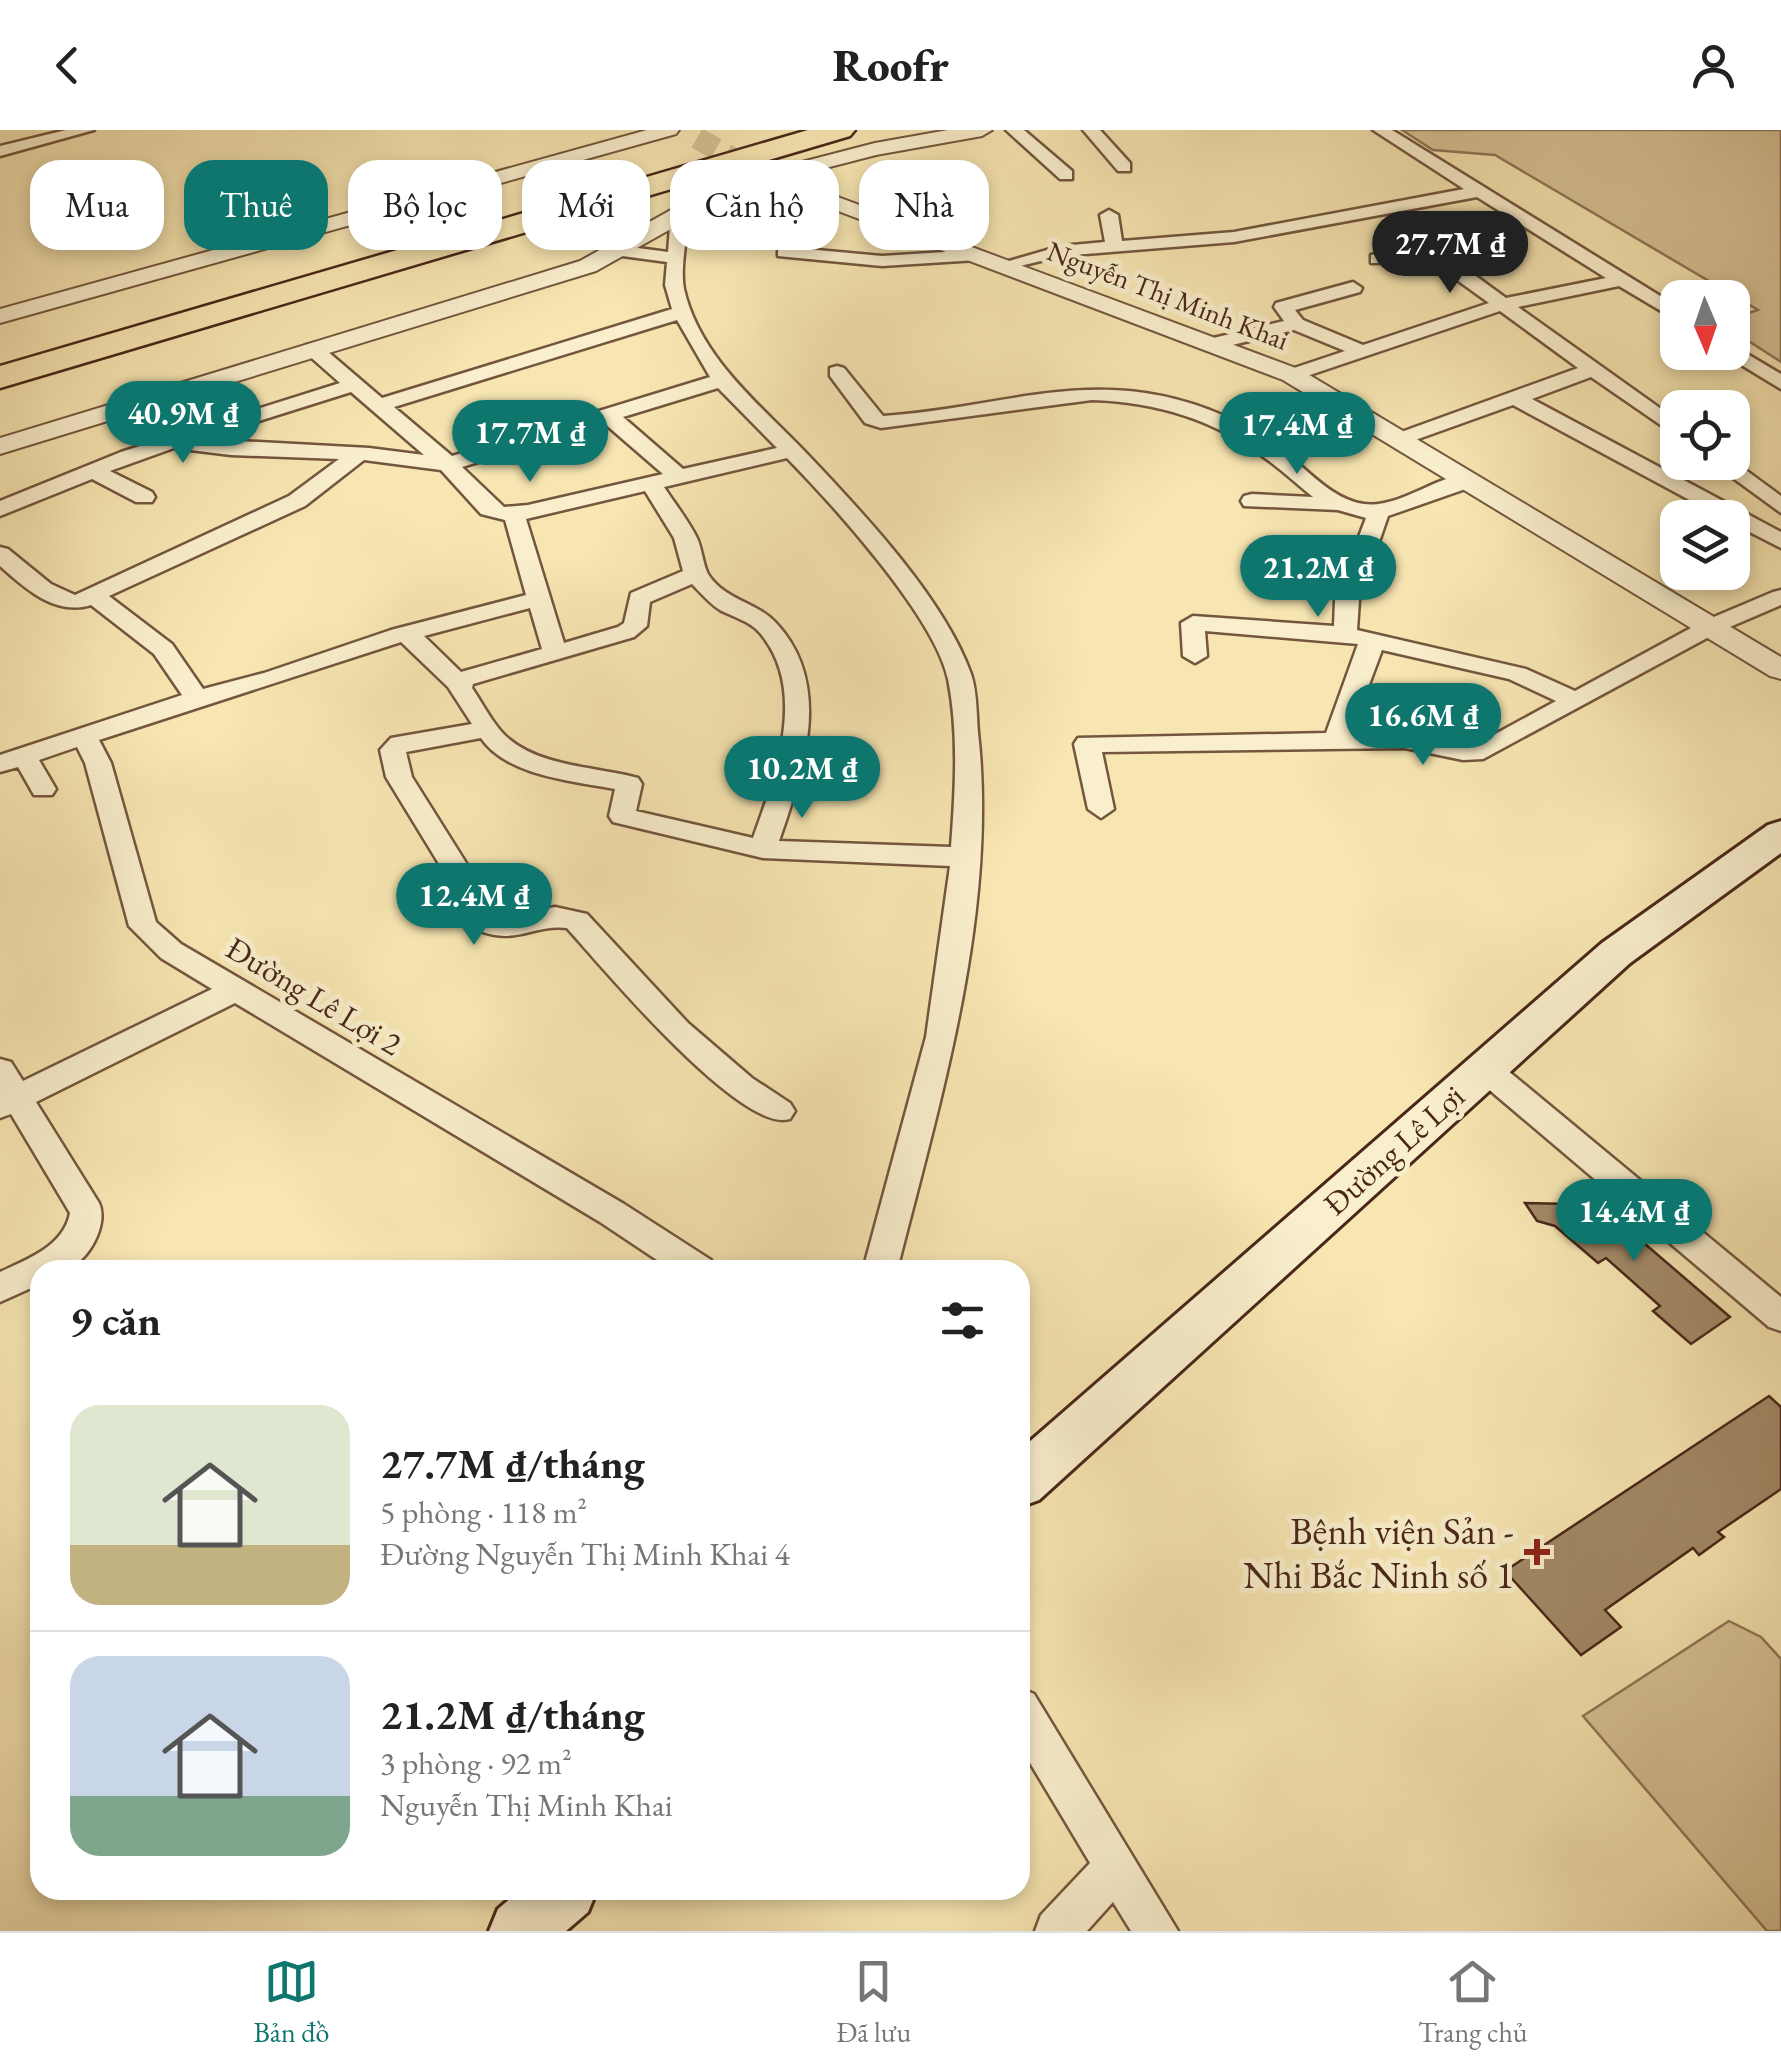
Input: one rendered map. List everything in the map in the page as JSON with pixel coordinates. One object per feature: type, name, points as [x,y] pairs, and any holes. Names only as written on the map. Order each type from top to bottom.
[{"type":"highway","points":[[0,341],[746,130]]},
{"type":"highway","points":[[0,378],[840,130]]},
{"type":"main road","name":"Đường Lê Lợi","points":[[1030,1474],[1616,953],[1779,838]]},
{"type":"main road","points":[[520,1931],[555,1900]]},
{"type":"street","points":[[0,151],[86,130]]},
{"type":"street","points":[[0,316],[669,130]]},
{"type":"street","points":[[832,160],[982,130]]},
{"type":"street","points":[[1014,130],[1066,175]]},
{"type":"street","points":[[1092,130],[1124,167]]},
{"type":"street","points":[[1381,130],[1660,304]]},
{"type":"street","points":[[1004,265],[1061,251],[1207,241],[1477,192]]},
{"type":"street","name":"Nguyễn Thị Minh Khai","points":[[839,203],[1292,375],[1781,670]]},
{"type":"street","points":[[1109,215],[1114,246]]},
{"type":"street","points":[[0,446],[552,277],[616,250],[674,258]]},
{"type":"street","points":[[675,250],[674,285],[682,312],[722,380],[905,581],[939,629],[960,678],[969,777],[941,1037],[883,1260]]},
{"type":"street","points":[[784,252],[882,261],[977,254]]},
{"type":"street","points":[[1376,259],[1413,254],[1437,257],[1660,418]]},
{"type":"street","points":[[1292,375],[1504,304],[1624,280]]},
{"type":"street","points":[[1353,288],[1282,307],[1296,324],[1362,351]]},
{"type":"street","points":[[380,405],[682,312]]},
{"type":"street","points":[[1212,344],[1296,324]]},
{"type":"street","points":[[313,348],[448,464],[489,509],[514,515],[790,451]]},
{"type":"street","points":[[1750,362],[1781,382]]},
{"type":"street","points":[[1400,439],[1592,370]]},
{"type":"street","points":[[837,372],[872,419],[881,422],[996,409],[1080,394],[1121,395],[1190,409],[1268,450],[1340,504]]},
{"type":"street","points":[[173,442],[448,464],[722,380]]},
{"type":"street","points":[[0,509],[93,470],[353,385]]},
{"type":"street","points":[[1517,399],[1639,461],[1781,541]]},
{"type":"street","points":[[608,415],[677,475]]},
{"type":"street","points":[[0,554],[13,568],[68,602],[79,602],[297,501],[359,454]]},
{"type":"street","points":[[93,470],[144,496]]},
{"type":"street","points":[[1746,480],[1781,506]]},
{"type":"street","points":[[1252,501],[1340,504],[1379,512],[1466,481]]},
{"type":"street","points":[[650,482],[684,538],[696,566],[695,574]]},
{"type":"street","points":[[1345,634],[1346,600],[1379,512]]},
{"type":"street","points":[[514,515],[536,599],[555,652]]},
{"type":"street","points":[[695,574],[725,602],[768,626],[786,660],[800,708],[797,748],[763,849]]},
{"type":"street","points":[[459,684],[468,677],[626,632],[635,626],[640,598],[695,574]]},
{"type":"street","points":[[93,595],[163,649],[196,698]]},
{"type":"street","points":[[1101,808],[1087,744],[1427,741],[1466,754],[1501,744],[1710,627],[1781,597]]},
{"type":"street","points":[[43,789],[12,760],[196,698],[319,664],[399,635],[536,599]]},
{"type":"street","points":[[1194,656],[1193,623],[1345,634],[1517,674],[1578,700]]},
{"type":"street","points":[[399,635],[412,637],[459,684],[498,744],[531,762],[629,784],[622,816],[763,849],[963,858]]},
{"type":"street","points":[[1336,740],[1372,640]]},
{"type":"street","points":[[490,728],[400,744],[393,750],[400,777],[490,924],[503,928],[560,915],[577,921],[677,1031],[742,1086],[780,1111]]},
{"type":"street","name":"Đường Lê Lợi 2","points":[[84,736],[98,763],[143,926],[171,950],[683,1260]]},
{"type":"street","points":[[49,1260],[76,1245],[86,1229],[86,1212],[6,1091],[236,990]]},
{"type":"street","points":[[1484,1068],[1773,1298]]},
{"type":"street","points":[[0,1288],[30,1271]]},
{"type":"street","points":[[1030,1724],[1156,1931]]},
{"type":"street","points":[[1057,1931],[1117,1866]]},
{"type":"shaded area","points":[[1402,130],[1781,130],[1781,362],[1750,342],[1750,313],[1758,310],[1750,305],[1750,280],[1707,280],[1495,155],[1433,150]]},
{"type":"shaded area","points":[[1729,1621],[1761,1637],[1781,1659],[1781,1931],[1767,1931],[1583,1716]]},
{"type":"building","points":[[1587,1194],[1730,1317],[1691,1344],[1653,1311],[1660,1306],[1606,1258],[1598,1263],[1555,1226],[1537,1221],[1525,1203],[1571,1204]]},
{"type":"building","points":[[1769,1396],[1781,1407],[1781,1489],[1718,1532],[1724,1537],[1699,1555],[1693,1548],[1605,1610],[1621,1627],[1581,1655],[1505,1571]]},
{"type":"tunnel","points":[[697,138],[736,160]]},
{"type":"place","name":"Bệnh viện Sản - Nhi Bắc Ninh số 1","points":[[1537,1552]]}]
